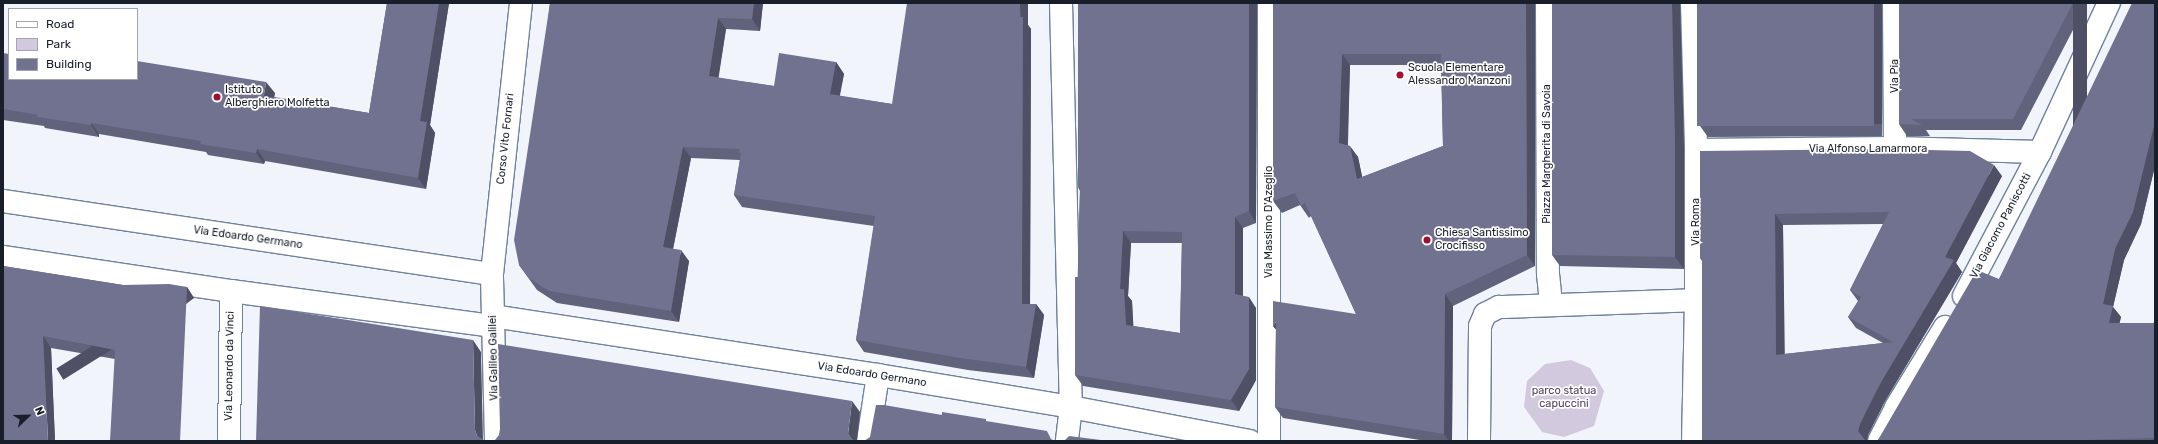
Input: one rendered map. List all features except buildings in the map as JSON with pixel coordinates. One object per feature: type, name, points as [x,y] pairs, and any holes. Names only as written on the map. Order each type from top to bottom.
[{"type":"street","name":"Corso Vito Fornari","points":[[492,274],[520,3]]},
{"type":"street","points":[[1060,3],[1071,407],[1067,441]]},
{"type":"street","name":"Via Massimo D'Azeglio","points":[[1268,3],[1269,441]]},
{"type":"street","name":"Piazza Margherita di Savoia","points":[[1547,3],[1548,274],[1551,304]]},
{"type":"street","name":"Via Roma","points":[[1692,3],[1696,150],[1696,300],[1693,441]]},
{"type":"street","name":"Via Pia","points":[[1894,3],[1895,148]]},
{"type":"street","name":"Via Giacomo Paniscotti","points":[[1879,441],[1896,407],[1967,290],[2040,152],[2109,3]]},
{"type":"street","name":"Via Alfonso Lamarmora","points":[[1696,150],[1895,148],[2040,152]]},
{"type":"street","name":"Via Edoardo Germano","points":[[3,202],[492,274]]},
{"type":"street","name":"Via Edoardo Germano","points":[[3,257],[231,291],[492,321],[878,375],[1071,407],[1250,441]]},
{"type":"street","name":"Via Galileo Galilei","points":[[492,274],[496,441]]},
{"type":"street","name":"Via Leonardo da Vinci","points":[[229,441],[231,291]]},
{"type":"street","points":[[1479,441],[1480,326],[1485,314],[1499,307],[1696,300]]},
{"type":"street","points":[[868,441],[878,375]]},
{"type":"green space","name":"parco statua capuccini","points":[[1571,360],[1590,368],[1604,391],[1594,426],[1564,437],[1542,432],[1524,407],[1527,381],[1545,364]]},
{"type":"place","name":"Scuola Elementare Alessandro Manzoni","points":[[1400,75]]},
{"type":"place","name":"Istituto Alberghiero Molfetta","points":[[217,97]]},
{"type":"place","name":"Chiesa Santissimo Crocifisso","points":[[1427,240]]}]
